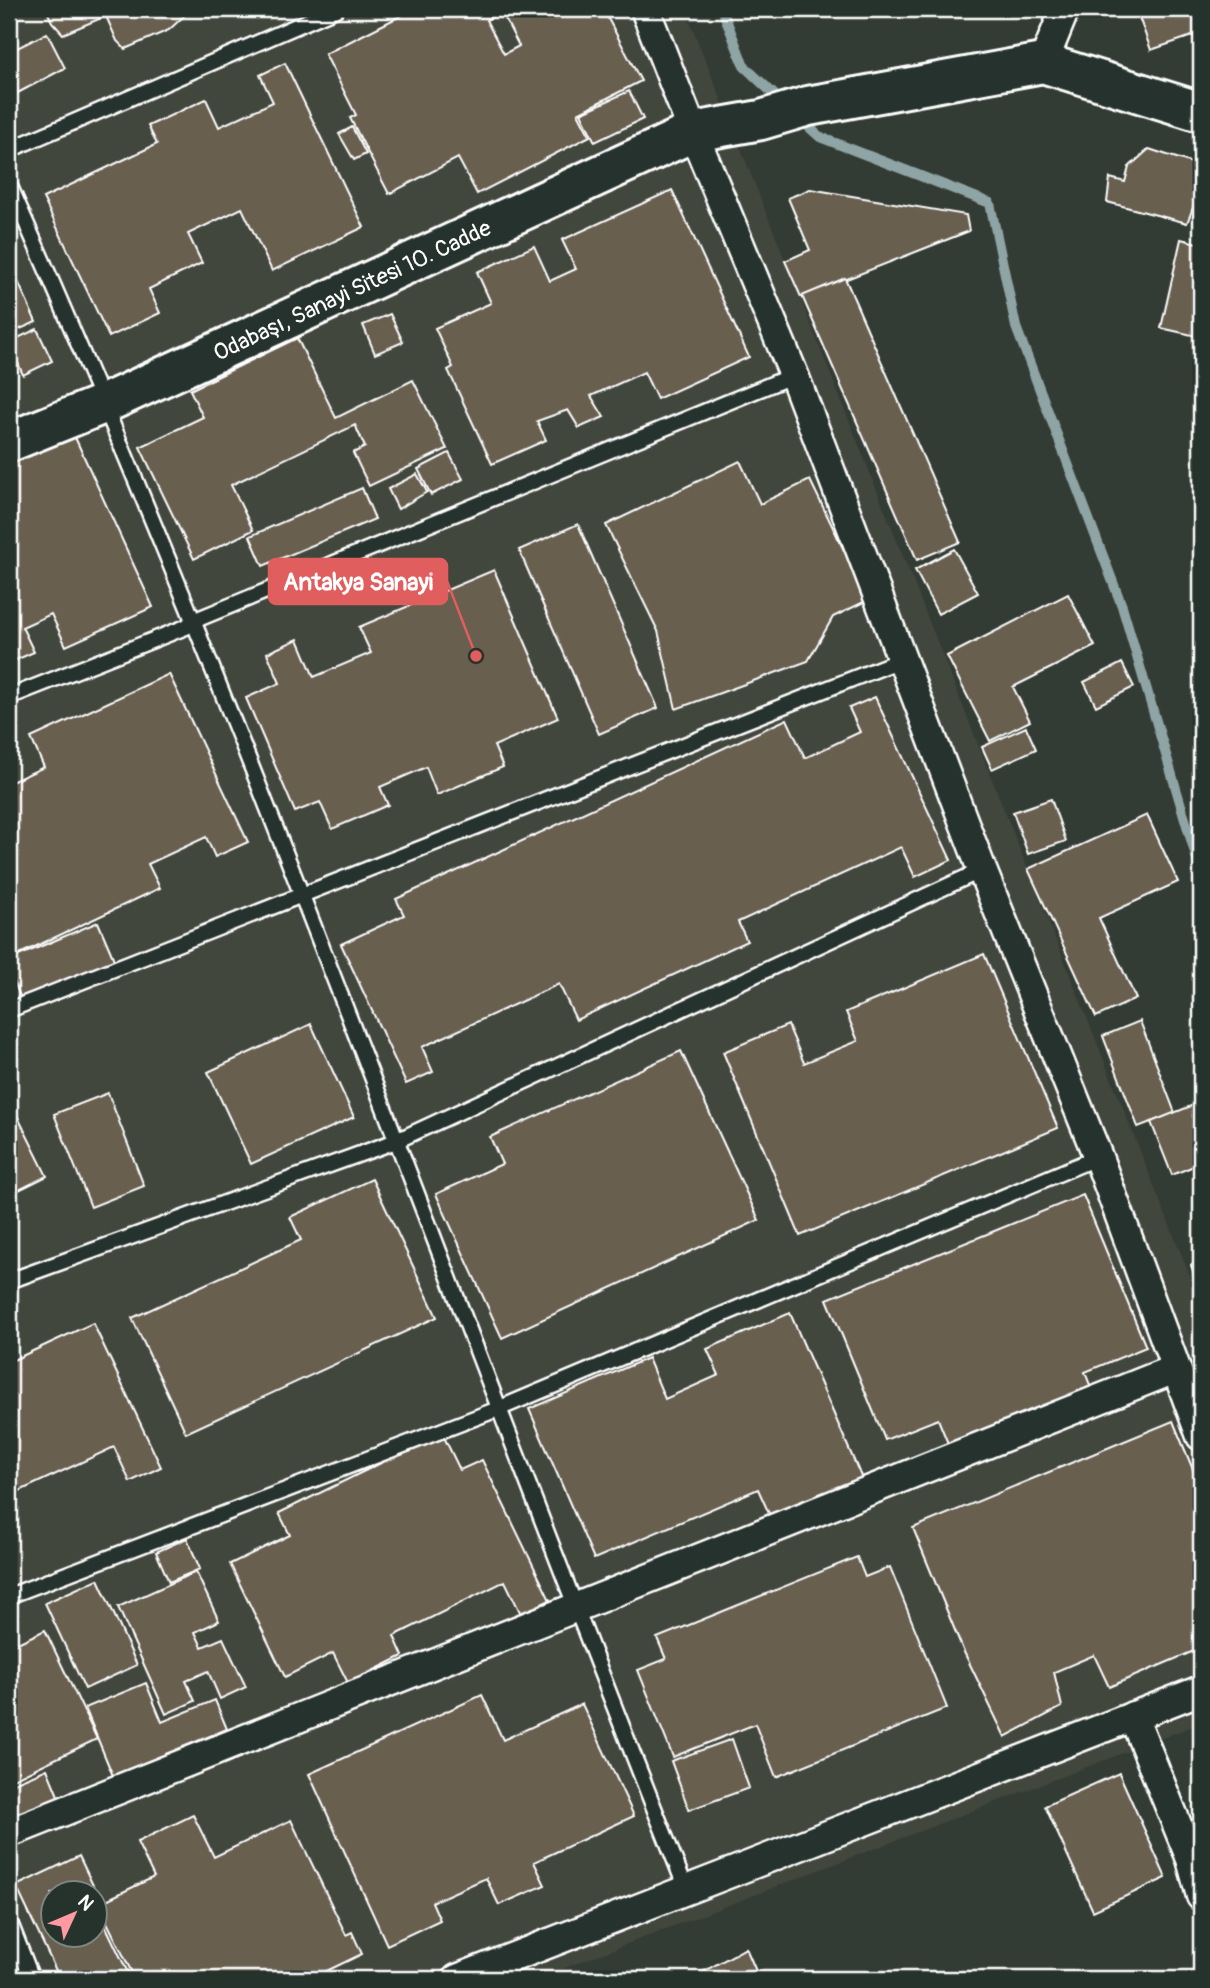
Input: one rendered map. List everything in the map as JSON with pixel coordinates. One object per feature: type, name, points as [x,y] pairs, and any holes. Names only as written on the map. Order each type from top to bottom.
[{"type":"street","points":[[646,9],[693,132],[794,375],[982,870],[1098,1157],[1174,1369],[1201,1436]]},
{"type":"street","points":[[1065,9],[1043,63],[1201,112]]},
{"type":"street","name":"Odabaşı, Sanayi Sitesi 10. Cadde","points":[[9,442],[106,403],[693,132],[761,120],[808,106],[1043,63]]},
{"type":"street","points":[[9,1833],[1174,1369]]},
{"type":"street","points":[[457,1979],[1201,1690]]},
{"type":"street","points":[[1133,1716],[1191,1859],[1201,1896]]},
{"type":"lane","points":[[9,150],[336,9]]},
{"type":"lane","points":[[9,184],[106,403],[193,621],[302,897],[574,1608],[687,1891]]},
{"type":"lane","points":[[9,697],[187,627],[193,621],[794,375]]},
{"type":"lane","points":[[9,1010],[902,659]]},
{"type":"lane","points":[[9,1281],[396,1141],[982,870]]},
{"type":"lane","points":[[9,1596],[498,1409],[1098,1157]]},
{"type":"lane","points":[[9,1920],[32,1979]]},
{"type":"shaded area","points":[[9,9],[685,9],[1201,1304],[1201,1723],[536,1979],[9,1979]]},
{"type":"building","points":[[46,9],[199,9],[185,15],[169,30],[125,49],[117,41],[106,16],[63,34],[52,22]]},
{"type":"building","points":[[414,9],[509,9],[486,20],[504,54],[519,46],[503,15],[516,9],[603,9],[641,81],[578,113],[590,136],[477,194],[458,158],[389,194],[350,118],[356,115],[325,54]]},
{"type":"building","points":[[1136,9],[1198,9],[1201,33],[1151,50]]},
{"type":"building","points":[[47,33],[65,68],[10,97],[9,52]]},
{"type":"building","points":[[285,63],[364,227],[272,271],[242,208],[188,234],[202,263],[149,289],[160,313],[109,337],[43,198],[157,144],[148,126],[206,99],[219,127],[273,102],[260,75]]},
{"type":"building","points":[[629,91],[643,119],[595,142],[581,113]]},
{"type":"building","points":[[352,127],[366,154],[354,160],[339,134]]},
{"type":"building","points":[[1149,149],[1201,166],[1201,187],[1187,223],[1107,202],[1110,178],[1125,182],[1129,167]]},
{"type":"building","points":[[810,189],[966,215],[969,231],[801,297],[785,261],[810,250],[788,198]]},
{"type":"building","points":[[672,190],[749,357],[657,399],[644,372],[591,396],[604,417],[579,428],[568,410],[537,421],[546,440],[492,464],[448,370],[453,367],[435,328],[491,303],[477,272],[534,246],[550,281],[576,269],[562,240]]},
{"type":"building","points":[[1181,239],[1201,244],[1201,337],[1161,328]]},
{"type":"building","points":[[9,261],[36,322],[9,334]]},
{"type":"building","points":[[845,278],[960,542],[917,560],[802,296]]},
{"type":"building","points":[[390,314],[403,342],[375,354],[363,325]]},
{"type":"building","points":[[37,329],[52,361],[23,375],[9,342]]},
{"type":"building","points":[[297,338],[336,418],[413,380],[447,449],[369,486],[353,453],[365,447],[355,425],[231,485],[253,530],[194,559],[140,447],[203,417],[190,390]]},
{"type":"building","points":[[73,433],[153,607],[66,646],[51,614],[22,627],[34,652],[9,663],[9,462]]},
{"type":"building","points":[[449,453],[463,479],[431,495],[418,469]]},
{"type":"building","points":[[740,461],[760,504],[810,480],[868,600],[833,617],[808,661],[676,709],[658,631],[606,525]]},
{"type":"building","points":[[417,474],[427,492],[398,509],[388,489]]},
{"type":"building","points":[[362,488],[375,519],[263,566],[250,536]]},
{"type":"building","points":[[578,524],[658,708],[599,734],[519,550]]},
{"type":"building","points":[[954,549],[978,593],[938,614],[915,570]]},
{"type":"building","points":[[494,570],[558,718],[494,746],[503,767],[437,795],[426,767],[380,787],[388,805],[332,829],[320,802],[295,812],[246,698],[280,683],[267,653],[298,639],[314,677],[371,653],[359,627]]},
{"type":"building","points":[[1068,594],[1095,646],[1013,687],[1030,721],[990,741],[947,656]]},
{"type":"building","points":[[1122,663],[1134,687],[1096,706],[1084,682]]},
{"type":"building","points":[[169,674],[248,842],[215,857],[206,837],[148,864],[160,888],[9,959],[9,783],[44,767],[31,738]]},
{"type":"building","points":[[875,697],[951,860],[915,877],[901,847],[738,922],[747,941],[576,1020],[559,984],[422,1047],[433,1072],[406,1084],[341,944],[404,915],[396,899],[787,719],[805,758],[860,732],[849,708]]},
{"type":"building","points":[[1026,727],[1036,749],[992,769],[982,747]]},
{"type":"building","points":[[1051,799],[1066,841],[1028,854],[1013,812]]},
{"type":"building","points":[[1147,815],[1178,882],[1099,918],[1136,999],[1096,1017],[1028,869]]},
{"type":"building","points":[[98,922],[115,962],[22,1001],[9,970],[9,960]]},
{"type":"building","points":[[984,954],[1058,1128],[800,1236],[723,1052],[788,1025],[804,1063],[858,1041],[846,1012]]},
{"type":"building","points":[[1140,1021],[1175,1113],[1138,1127],[1103,1036]]},
{"type":"building","points":[[311,1024],[354,1117],[251,1164],[208,1072]]},
{"type":"building","points":[[681,1051],[759,1220],[502,1338],[436,1194],[502,1164],[490,1137]]},
{"type":"building","points":[[108,1093],[144,1186],[91,1207],[54,1114]]},
{"type":"building","points":[[9,1099],[47,1176],[9,1195]]},
{"type":"building","points":[[1201,1102],[1201,1163],[1172,1175],[1151,1122]]},
{"type":"building","points":[[372,1179],[437,1317],[186,1433],[132,1318],[301,1240],[290,1217]]},
{"type":"building","points":[[1083,1195],[1146,1347],[1085,1372],[1093,1393],[951,1451],[938,1419],[885,1440],[827,1299]]},
{"type":"building","points":[[1201,1261],[1201,1295],[1191,1265]]},
{"type":"building","points":[[790,1313],[866,1488],[775,1527],[758,1489],[594,1559],[529,1409],[648,1358],[665,1399],[719,1375],[707,1349]]},
{"type":"building","points":[[93,1323],[161,1467],[130,1482],[114,1447],[9,1496],[9,1362]]},
{"type":"building","points":[[1173,1421],[1201,1489],[1201,1648],[1109,1687],[1094,1655],[1054,1672],[1062,1707],[1005,1737],[963,1650],[913,1528]]},
{"type":"building","points":[[442,1433],[460,1470],[482,1460],[550,1600],[521,1614],[505,1581],[394,1636],[403,1656],[348,1683],[333,1653],[285,1677],[230,1564],[290,1535],[279,1513]]},
{"type":"building","points":[[187,1538],[200,1569],[169,1582],[156,1552]]},
{"type":"building","points":[[857,1557],[865,1577],[890,1567],[947,1708],[776,1777],[755,1724],[673,1757],[638,1670],[666,1659],[657,1638]]},
{"type":"building","points":[[196,1572],[219,1621],[195,1632],[202,1647],[223,1638],[246,1687],[220,1699],[208,1671],[186,1681],[195,1701],[166,1714],[118,1607]]},
{"type":"building","points":[[98,1579],[137,1665],[85,1689],[45,1603]]},
{"type":"building","points":[[45,1630],[97,1739],[9,1781],[9,1647]]},
{"type":"building","points":[[146,1683],[162,1722],[215,1700],[227,1729],[113,1776],[85,1708]]},
{"type":"building","points":[[482,1695],[503,1740],[582,1704],[634,1816],[534,1862],[545,1885],[499,1905],[486,1878],[432,1902],[440,1920],[387,1945],[309,1774]]},
{"type":"building","points":[[732,1739],[749,1788],[689,1810],[671,1761]]},
{"type":"building","points":[[47,1769],[59,1798],[9,1819],[9,1785]]},
{"type":"building","points":[[1119,1773],[1166,1878],[1093,1911],[1045,1806]]},
{"type":"building","points":[[193,1815],[214,1857],[291,1820],[346,1935],[352,1932],[362,1954],[310,1979],[135,1979],[108,1924],[108,1899],[154,1877],[137,1842]]},
{"type":"building","points":[[79,1856],[90,1880],[38,1880],[38,1932],[16,1886]]},
{"type":"building","points":[[108,1931],[131,1979],[60,1979],[46,1950],[108,1950]]},
{"type":"building","points":[[746,1948],[756,1971],[748,1975],[750,1979],[703,1979],[701,1973]]},
{"type":"waterway","points":[[722,9],[744,66],[783,103]]},
{"type":"waterway","points":[[799,118],[820,137],[990,203],[1016,327],[1122,606],[1201,873]]},
{"type":"place","name":"Antakya Sanayi","points":[[476,656]]}]
